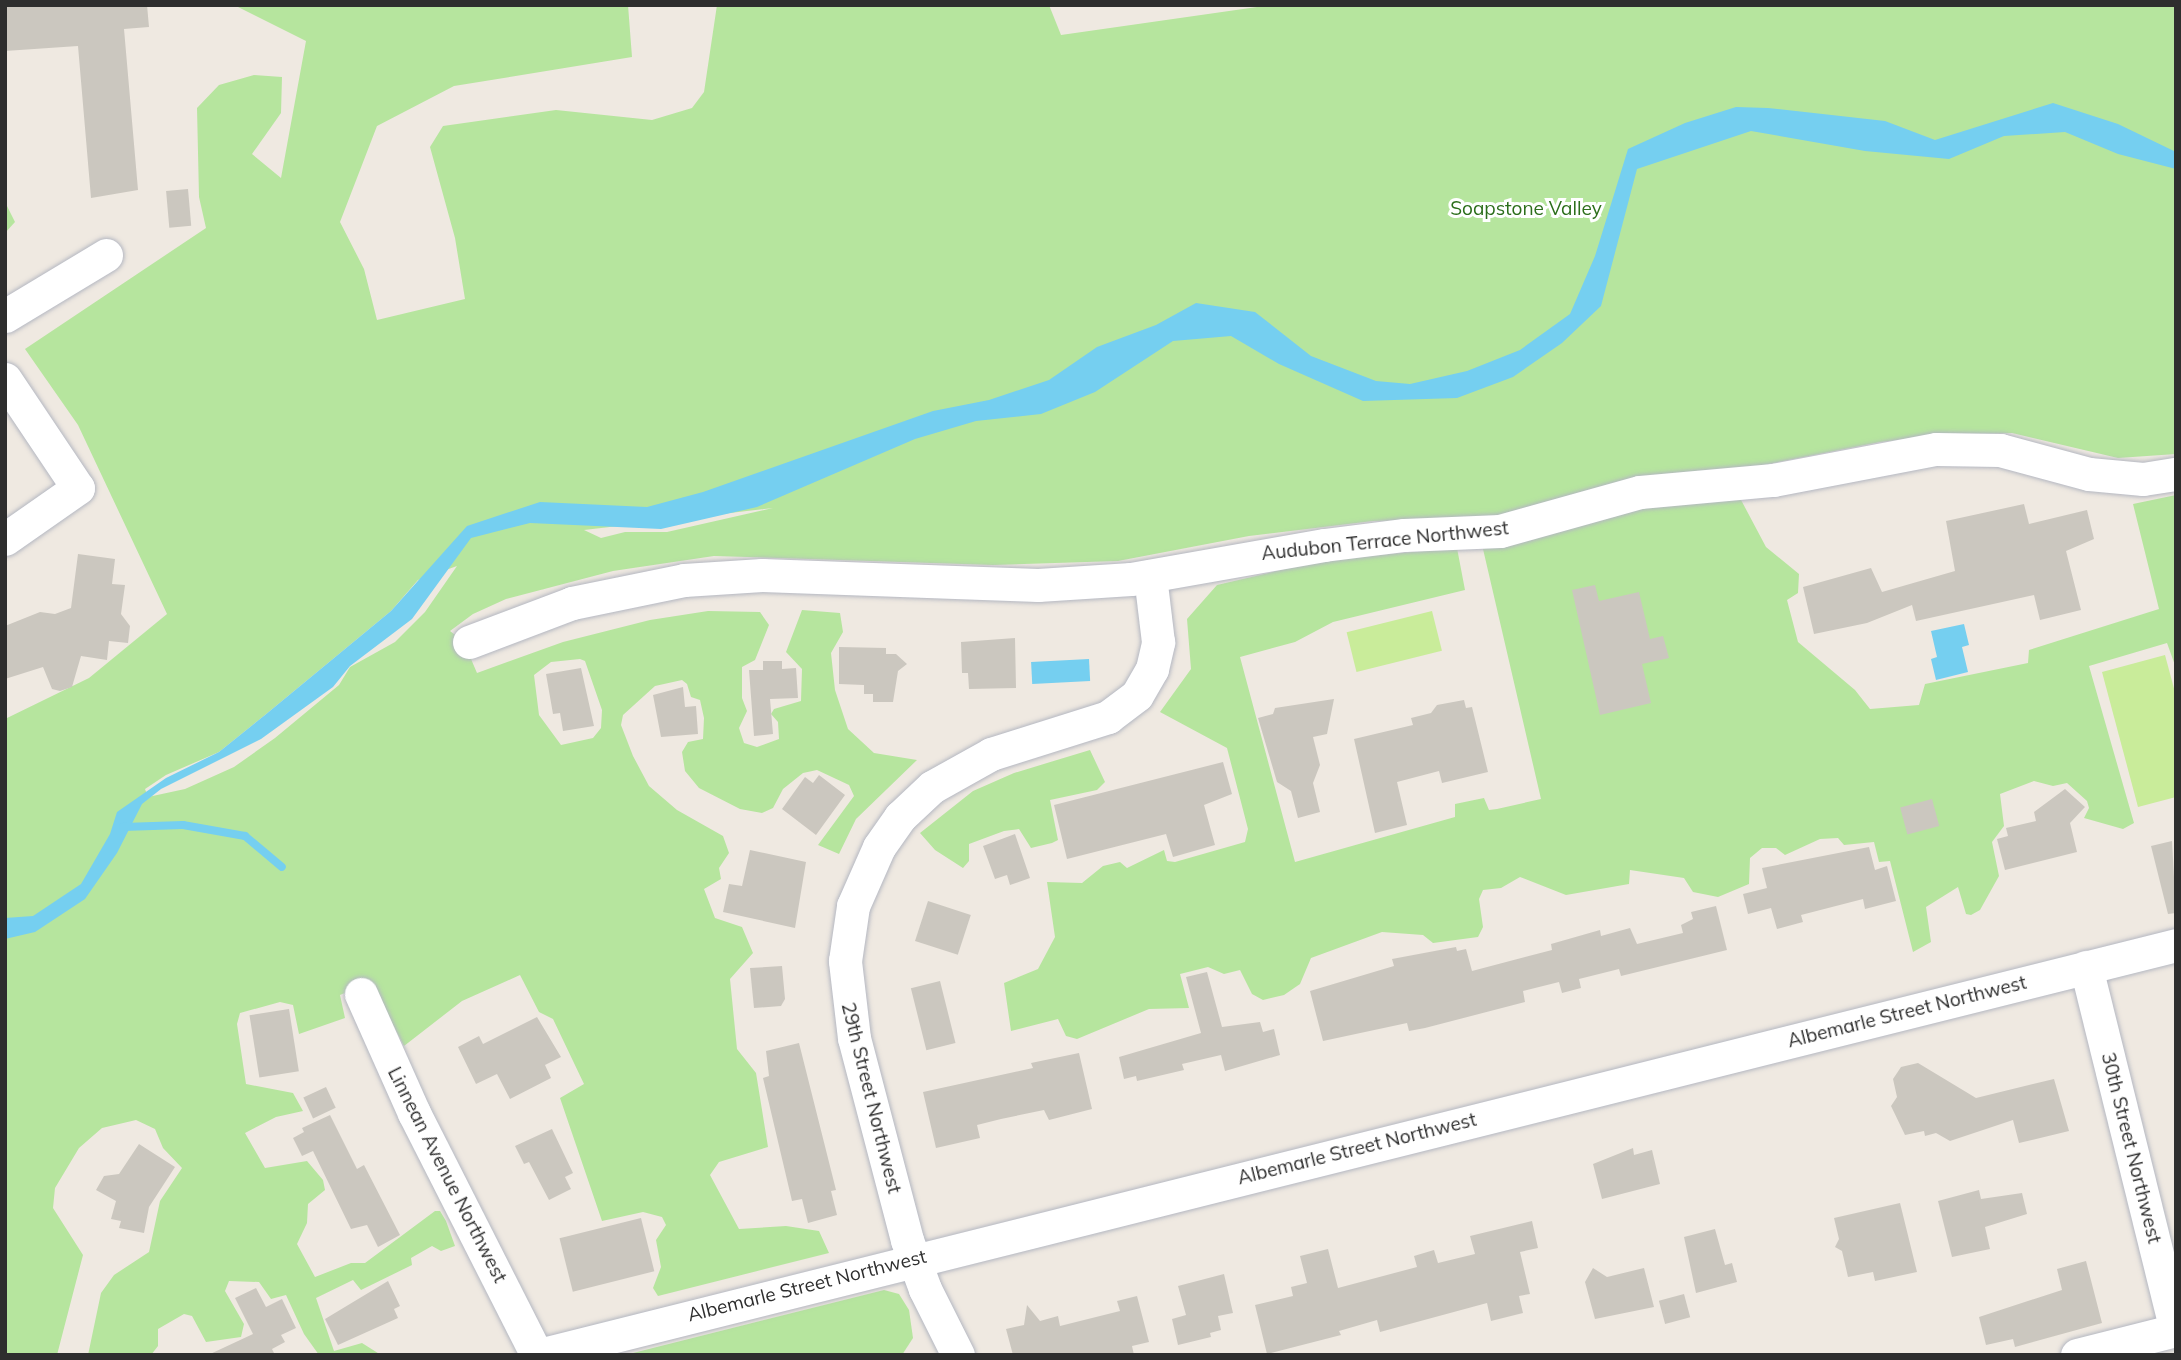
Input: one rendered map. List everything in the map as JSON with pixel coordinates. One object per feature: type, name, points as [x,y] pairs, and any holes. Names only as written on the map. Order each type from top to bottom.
[{"type":"street","points":[[5,316],[106,255]]},
{"type":"street","points":[[5,379],[78,488],[5,539]]},
{"type":"street","name":"Audubon Terrace Northwest","points":[[468,642],[572,603],[684,580],[786,575],[1038,585],[1150,576],[1324,545],[1404,535],[1500,531],[1640,492],[1773,480],[1936,450],[2000,450],[2102,475],[2143,479],[2176,474]]},
{"type":"street","name":"29th Street Northwest","points":[[958,1355],[914,1259],[848,1004],[846,949],[856,895],[895,824],[932,787],[991,754],[1108,717],[1137,695],[1152,669],[1158,642],[1150,576]]},
{"type":"street","name":"Albemarle Street Northwest","points":[[538,1355],[2176,945]]},
{"type":"street","name":"30th Street Northwest","points":[[2086,967],[2176,1330]]},
{"type":"street","name":"Linnean Avenue Northwest","points":[[361,994],[414,1113],[538,1355]]},
{"type":"street","points":[[2077,1355],[2176,1330]]},
{"type":"green space","name":"Soapstone Valley","points":[[234,5],[628,5],[632,57],[454,86],[377,126],[340,222],[364,269],[377,320],[465,299],[455,238],[430,147],[443,126],[556,110],[652,120],[692,108],[704,92],[717,5],[1049,5],[1061,35],[1271,5],[2176,5],[2176,454],[2118,458],[2012,433],[1939,435],[1880,442],[1499,517],[1373,521],[1249,536],[1118,561],[993,565],[714,556],[613,571],[506,599],[473,614],[450,631],[477,652],[471,659],[477,673],[563,642],[650,620],[708,611],[760,612],[769,625],[755,660],[742,667],[742,698],[747,711],[739,728],[744,743],[757,747],[779,739],[778,722],[771,714],[774,709],[801,701],[802,669],[786,652],[802,610],[840,613],[843,632],[831,653],[835,690],[848,729],[874,753],[917,760],[856,819],[839,854],[818,845],[854,796],[849,785],[817,770],[803,773],[783,789],[773,808],[762,813],[740,809],[699,788],[685,771],[682,752],[688,742],[703,739],[704,718],[700,700],[691,697],[687,684],[682,680],[655,686],[623,715],[621,725],[649,786],[677,810],[723,836],[729,853],[719,868],[721,879],[704,889],[715,918],[742,927],[753,953],[730,979],[737,1049],[756,1073],[768,1147],[719,1162],[710,1175],[739,1229],[786,1226],[819,1231],[829,1253],[658,1296],[653,1288],[661,1267],[656,1240],[666,1225],[662,1217],[643,1212],[602,1221],[560,1098],[584,1084],[553,1019],[539,1012],[520,975],[462,1001],[404,1046],[371,982],[340,995],[345,1018],[299,1034],[293,1005],[280,1002],[240,1013],[237,1024],[246,1084],[293,1093],[303,1111],[276,1117],[245,1133],[265,1168],[307,1161],[323,1180],[325,1190],[308,1204],[307,1223],[297,1244],[315,1277],[351,1263],[365,1263],[435,1211],[440,1211],[446,1221],[455,1246],[441,1251],[432,1246],[411,1258],[412,1265],[361,1290],[353,1280],[316,1298],[334,1351],[362,1343],[381,1355],[319,1355],[304,1334],[286,1295],[271,1299],[259,1282],[229,1281],[225,1291],[244,1324],[241,1337],[206,1342],[192,1316],[184,1314],[158,1329],[158,1346],[151,1355],[88,1355],[101,1293],[114,1275],[149,1252],[160,1201],[182,1168],[163,1148],[155,1129],[136,1120],[102,1128],[79,1148],[55,1188],[53,1208],[83,1255],[57,1355],[5,1355],[5,719],[89,678],[167,614],[78,425],[25,349],[206,228],[199,197],[197,108],[219,85],[254,75],[282,77],[281,113],[252,154],[281,178],[306,41]],"holes":[[[773,508],[667,532],[625,532],[601,538],[584,530]],[[457,566],[425,612],[395,642],[350,667],[339,685],[275,738],[234,767],[185,789],[148,797],[145,789],[166,775],[219,752],[391,611],[418,580]],[[580,659],[585,661],[602,710],[601,728],[593,738],[561,745],[539,715],[534,675],[551,662]]]},
{"type":"green space","points":[[5,202],[15,222],[5,233]]},
{"type":"green space","points":[[2176,495],[2176,668],[2167,643],[2089,666],[2134,823],[2123,829],[2084,818],[2089,808],[2087,801],[2067,783],[2053,786],[2034,781],[2000,794],[2004,826],[1992,842],[1999,876],[1980,910],[1971,915],[1966,914],[1958,887],[1926,907],[1931,942],[1913,952],[1890,861],[1879,862],[1874,842],[1844,845],[1838,838],[1820,839],[1785,855],[1776,848],[1762,848],[1750,858],[1749,884],[1718,897],[1693,892],[1684,878],[1630,870],[1629,884],[1566,895],[1520,877],[1501,888],[1483,890],[1479,899],[1483,927],[1478,937],[1433,943],[1423,935],[1382,932],[1311,958],[1300,984],[1284,995],[1263,1000],[1252,994],[1240,970],[1224,974],[1208,967],[1180,974],[1189,1008],[1149,1009],[1077,1039],[1066,1036],[1058,1019],[1011,1031],[1004,983],[1038,969],[1055,937],[1047,882],[1082,883],[1103,866],[1120,862],[1127,868],[1164,850],[1167,861],[1175,862],[1245,842],[1248,829],[1227,748],[1160,712],[1191,669],[1187,619],[1217,585],[1324,560],[1457,548],[1465,590],[1333,622],[1295,642],[1240,657],[1295,862],[1455,817],[1455,804],[1484,798],[1489,810],[1541,799],[1483,549],[1492,544],[1629,507],[1740,498],[1766,547],[1799,574],[1798,593],[1787,600],[1798,642],[1855,690],[1870,709],[1919,705],[1925,684],[2028,663],[2029,650],[2159,609],[2133,504]]},
{"type":"green space","points":[[1432,611],[1442,651],[1357,672],[1347,632]]},
{"type":"green space","points":[[2165,655],[2176,696],[2176,797],[2138,807],[2102,672]]},
{"type":"green space","points":[[1090,750],[1105,782],[1097,790],[1050,800],[1058,840],[1052,843],[1031,848],[1019,829],[1004,831],[969,844],[969,861],[963,868],[935,850],[920,833],[973,791],[1014,773]]},
{"type":"green space","points":[[884,1290],[899,1294],[909,1310],[913,1338],[902,1355],[625,1355]]},
{"type":"water","points":[[2053,103],[2118,124],[2176,152],[2176,169],[2118,154],[2065,132],[2004,136],[1949,159],[1865,151],[1751,131],[1637,169],[1601,306],[1562,343],[1513,377],[1457,398],[1363,401],[1279,364],[1231,336],[1173,341],[1095,392],[1041,414],[976,421],[915,439],[757,507],[661,529],[530,523],[471,538],[412,619],[350,666],[333,687],[261,739],[161,789],[142,804],[117,853],[85,899],[35,932],[5,939],[5,918],[33,916],[81,884],[110,834],[117,812],[166,778],[219,752],[265,715],[391,611],[467,526],[540,502],[647,507],[703,492],[933,411],[989,400],[1049,380],[1097,347],[1156,325],[1196,303],[1255,312],[1311,356],[1376,381],[1410,384],[1467,371],[1520,350],[1570,314],[1595,256],[1628,149],[1685,123],[1736,107],[1885,121],[1935,140]]},
{"type":"water","points":[[1964,624],[1969,645],[1962,647],[1968,672],[1936,680],[1931,659],[1937,657],[1931,631]]},
{"type":"water","points":[[1089,659],[1090,681],[1032,684],[1031,662]]},
{"type":"building","points":[[5,5],[147,5],[149,27],[124,29],[138,190],[91,198],[78,46],[5,51]]},
{"type":"building","points":[[188,189],[191,226],[169,228],[166,191]]},
{"type":"building","points":[[2024,504],[2029,524],[2087,510],[2094,539],[2066,551],[2081,610],[2040,620],[2034,595],[1916,621],[1912,605],[1867,623],[1814,634],[1803,587],[1871,568],[1882,592],[1955,571],[1946,521]]},
{"type":"building","points":[[78,554],[115,559],[112,584],[125,585],[121,614],[130,626],[128,643],[109,641],[107,660],[81,656],[72,687],[60,691],[52,689],[43,667],[5,679],[5,626],[40,612],[55,614],[71,608]]},
{"type":"building","points":[[1595,585],[1599,601],[1639,592],[1650,639],[1663,636],[1669,658],[1642,664],[1651,703],[1600,715],[1572,590]]},
{"type":"building","points":[[1015,638],[1016,688],[969,689],[968,673],[962,673],[961,642]]},
{"type":"building","points":[[839,647],[886,648],[886,654],[896,654],[907,664],[898,671],[893,702],[873,702],[873,694],[864,694],[864,685],[839,684]]},
{"type":"building","points":[[763,661],[782,661],[782,669],[796,668],[798,698],[770,699],[773,734],[754,736],[749,670],[763,670]]},
{"type":"building","points":[[581,668],[594,726],[563,731],[560,713],[553,714],[546,674]]},
{"type":"building","points":[[683,687],[685,707],[696,706],[698,734],[661,737],[653,695]]},
{"type":"building","points":[[1334,699],[1327,734],[1313,737],[1320,765],[1313,783],[1320,812],[1298,818],[1291,791],[1277,782],[1258,718],[1273,714],[1275,708]]},
{"type":"building","points":[[1464,700],[1466,708],[1472,707],[1488,772],[1442,783],[1439,771],[1397,782],[1407,825],[1375,833],[1354,739],[1413,725],[1411,718],[1431,713],[1437,705]]},
{"type":"building","points":[[1223,762],[1232,794],[1204,805],[1215,845],[1173,857],[1166,834],[1067,859],[1054,805]]},
{"type":"building","points":[[819,775],[845,795],[816,835],[782,809],[805,777],[813,783]]},
{"type":"building","points":[[2065,789],[2085,807],[2070,823],[2077,852],[2005,870],[1997,839],[2008,836],[2006,828],[2036,821],[2034,812]]},
{"type":"building","points":[[1932,799],[1939,826],[1907,835],[1900,808]]},
{"type":"building","points":[[1015,834],[1030,878],[1010,885],[1007,875],[995,879],[983,846]]},
{"type":"building","points":[[2172,841],[2176,913],[2168,914],[2151,846]]},
{"type":"building","points":[[1869,847],[1875,870],[1887,866],[1896,901],[1865,909],[1863,899],[1801,915],[1803,922],[1777,929],[1771,908],[1748,914],[1743,894],[1767,888],[1762,868]]},
{"type":"building","points":[[750,850],[806,862],[795,928],[723,912],[729,884],[742,886]]},
{"type":"building","points":[[928,901],[971,915],[958,955],[915,941]]},
{"type":"building","points":[[1716,906],[1727,950],[1621,976],[1619,969],[1579,979],[1581,988],[1562,993],[1559,982],[1523,991],[1525,1002],[1425,1028],[1409,1031],[1407,1023],[1323,1041],[1310,991],[1394,966],[1392,959],[1456,947],[1457,951],[1466,949],[1472,971],[1552,950],[1551,944],[1600,930],[1601,936],[1630,928],[1637,944],[1683,933],[1681,925],[1693,919],[1691,912]]},
{"type":"building","points":[[782,966],[785,999],[781,1006],[754,1008],[750,968]]},
{"type":"building","points":[[1207,972],[1222,1027],[1260,1022],[1263,1032],[1274,1029],[1280,1055],[1225,1071],[1221,1055],[1182,1064],[1184,1070],[1137,1081],[1136,1076],[1124,1079],[1119,1057],[1201,1033],[1186,977]]},
{"type":"building","points":[[940,981],[955,1043],[926,1050],[911,988]]},
{"type":"building","points":[[289,1009],[299,1071],[259,1077],[249,1015]]},
{"type":"building","points":[[537,1017],[561,1057],[545,1065],[551,1078],[510,1099],[497,1074],[476,1084],[458,1047],[479,1036],[483,1044]]},
{"type":"building","points":[[799,1043],[836,1190],[831,1191],[837,1215],[808,1223],[802,1199],[792,1201],[763,1078],[769,1076],[766,1051]]},
{"type":"building","points":[[1079,1053],[1092,1109],[1049,1120],[1044,1110],[977,1125],[980,1138],[936,1148],[923,1092],[1033,1068],[1031,1063]]},
{"type":"building","points":[[1918,1063],[1976,1098],[2054,1079],[2069,1131],[2019,1143],[2013,1120],[1950,1141],[1936,1133],[1925,1136],[1924,1131],[1905,1135],[1891,1106],[1897,1097],[1893,1079],[1901,1067]]},
{"type":"building","points":[[326,1087],[336,1108],[313,1118],[303,1098]]},
{"type":"building","points":[[330,1115],[357,1169],[364,1165],[400,1235],[378,1247],[367,1225],[351,1229],[313,1151],[302,1156],[293,1138],[304,1132],[302,1128]]},
{"type":"building","points":[[552,1129],[573,1173],[565,1177],[571,1189],[549,1200],[529,1162],[524,1164],[515,1146]]},
{"type":"building","points":[[139,1144],[175,1167],[149,1207],[144,1233],[119,1228],[121,1221],[111,1219],[116,1201],[96,1190],[104,1176],[119,1174]]},
{"type":"building","points":[[1633,1148],[1634,1155],[1652,1150],[1660,1184],[1602,1199],[1593,1164]]},
{"type":"building","points":[[1979,1190],[1981,1199],[2022,1193],[2027,1214],[1985,1227],[1990,1249],[1952,1257],[1938,1201]]},
{"type":"building","points":[[1900,1203],[1917,1272],[1875,1281],[1873,1272],[1848,1277],[1842,1251],[1835,1247],[1839,1239],[1834,1218]]},
{"type":"building","points":[[641,1218],[654,1271],[573,1292],[559,1238]]},
{"type":"building","points":[[1532,1221],[1538,1248],[1520,1252],[1530,1294],[1519,1296],[1523,1313],[1491,1321],[1487,1303],[1380,1332],[1377,1320],[1339,1331],[1341,1335],[1267,1354],[1255,1305],[1293,1296],[1291,1287],[1307,1283],[1300,1256],[1328,1249],[1338,1288],[1417,1267],[1414,1256],[1434,1250],[1438,1263],[1475,1254],[1470,1236]]},
{"type":"building","points":[[1715,1229],[1725,1265],[1732,1263],[1737,1282],[1696,1293],[1684,1237]]},
{"type":"building","points":[[2086,1261],[2102,1323],[2015,1347],[2013,1339],[1986,1345],[1979,1317],[2062,1290],[2057,1269]]},
{"type":"building","points":[[1593,1268],[1607,1277],[1644,1268],[1654,1307],[1595,1319],[1585,1282]]},
{"type":"building","points":[[1224,1274],[1233,1313],[1218,1316],[1221,1330],[1210,1333],[1211,1337],[1178,1345],[1172,1319],[1186,1315],[1178,1286]]},
{"type":"building","points":[[388,1281],[400,1306],[394,1309],[398,1318],[338,1345],[325,1319]]},
{"type":"building","points":[[256,1288],[266,1307],[282,1299],[296,1328],[281,1335],[285,1342],[272,1349],[275,1355],[208,1355],[253,1334],[235,1298]]},
{"type":"building","points":[[1684,1294],[1690,1317],[1665,1324],[1659,1301]]},
{"type":"building","points":[[1137,1296],[1149,1342],[1132,1346],[1134,1355],[1013,1355],[1006,1329],[1024,1325],[1027,1305],[1040,1321],[1058,1316],[1060,1326],[1120,1311],[1117,1301]]},
{"type":"waterway","points":[[123,827],[183,825],[245,836],[282,867]]}]
